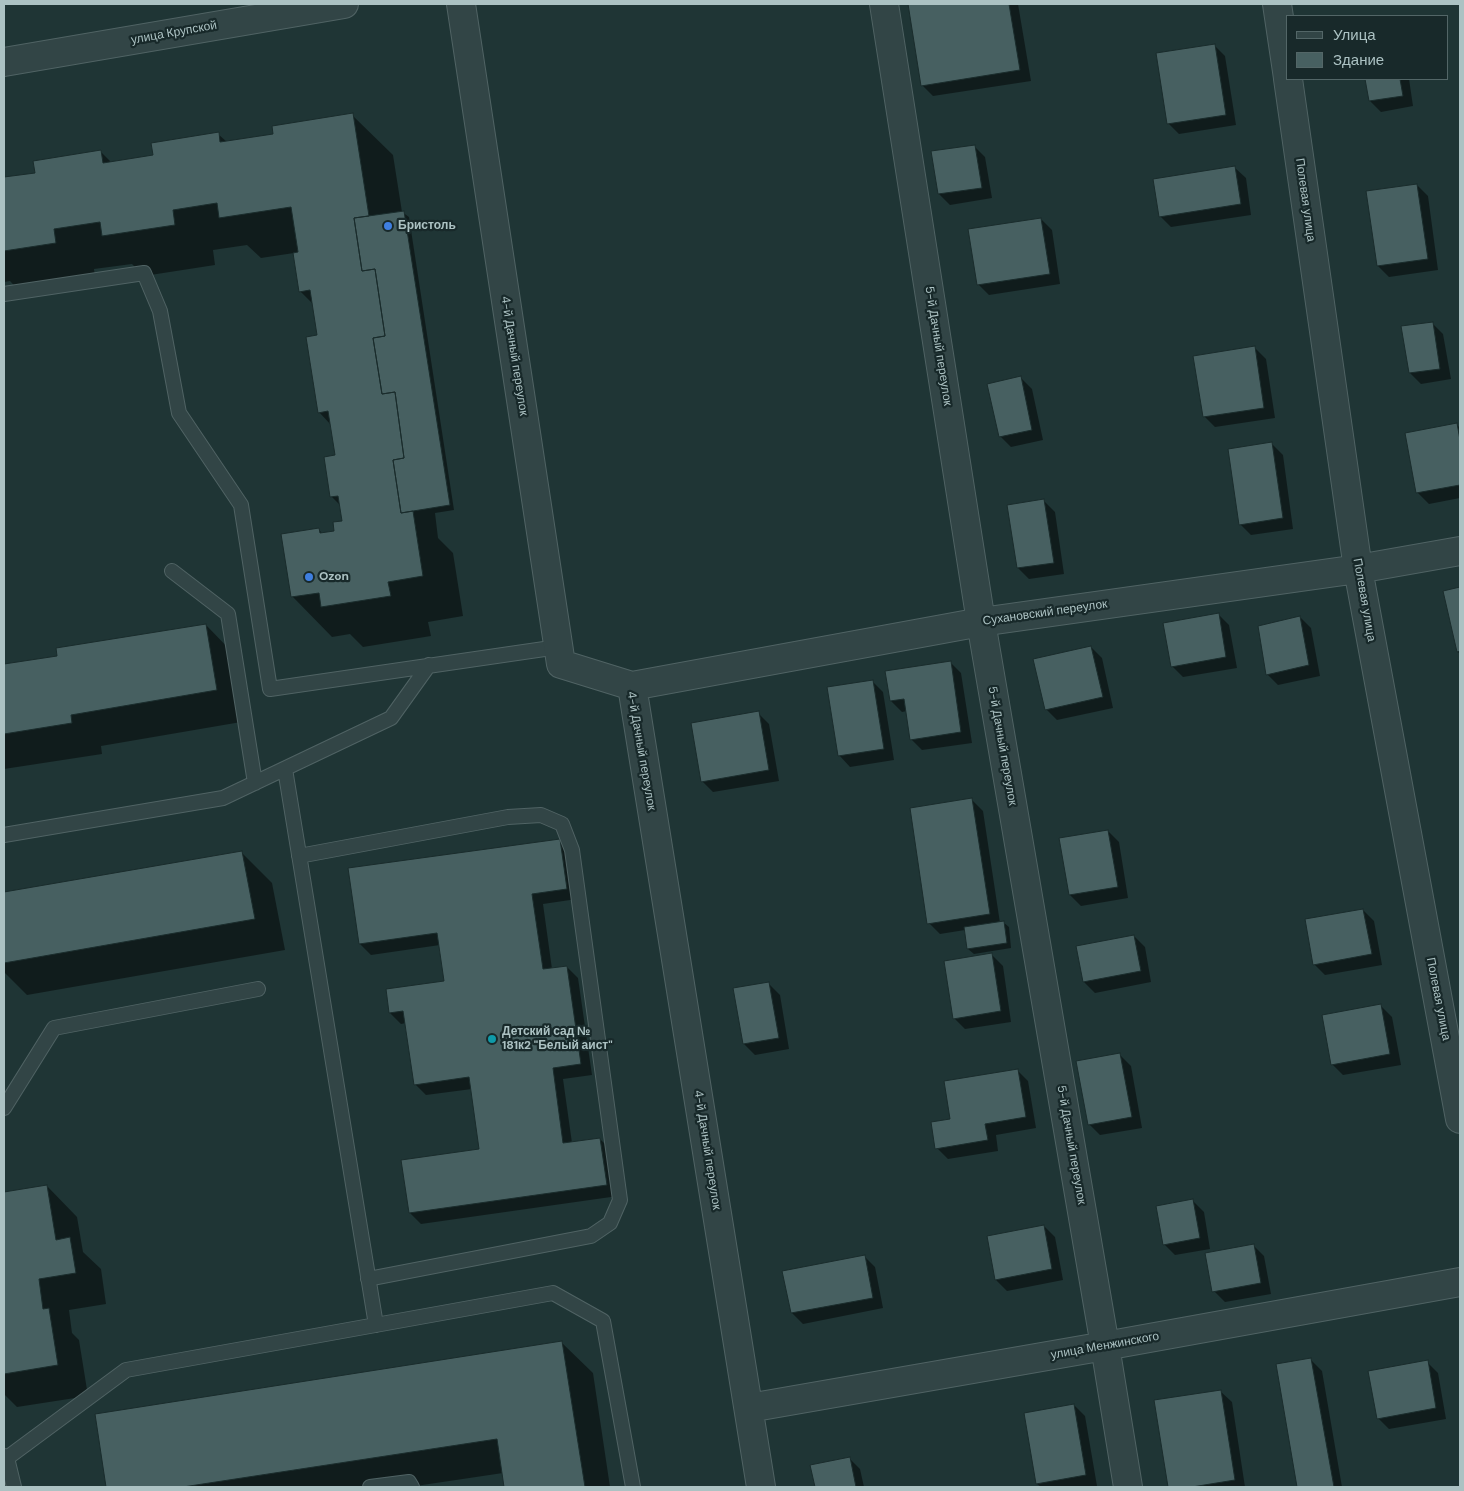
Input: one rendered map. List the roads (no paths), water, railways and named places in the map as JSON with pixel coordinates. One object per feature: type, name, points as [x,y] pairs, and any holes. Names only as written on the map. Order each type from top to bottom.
[{"type":"street","name":"улица Крупской","points":[[4,62],[344,4]]},
{"type":"street","name":"4-й Дачный переулок","points":[[461,4],[561,664],[632,686],[761,1487]]},
{"type":"street","name":"5-й Дачный переулок","points":[[884,4],[981,622],[1106,1346],[1128,1487]]},
{"type":"street","name":"Полевая улица","points":[[1277,4],[1286,65]]},
{"type":"street","name":"Полевая улица","points":[[1288,80],[1358,569],[1460,1119]]},
{"type":"street","name":"Сухановский переулок","points":[[632,686],[981,622],[1358,569],[1460,551]]},
{"type":"street","name":"улица Менжинского","points":[[749,1408],[1460,1282]]},
{"type":"lane","points":[[4,294],[144,273],[160,311],[179,413],[240,505],[270,689],[558,647]]},
{"type":"lane","points":[[172,571],[228,614],[255,783]]},
{"type":"lane","points":[[4,834],[223,798],[391,718],[429,666]]},
{"type":"lane","points":[[285,769],[376,1325]]},
{"type":"lane","points":[[299,856],[508,817],[541,815],[562,824],[572,850],[620,1200],[610,1223],[591,1236],[368,1278]]},
{"type":"lane","points":[[4,1108],[54,1028],[258,989]]},
{"type":"lane","points":[[14,1487],[5,1457],[126,1370],[553,1293],[603,1321],[633,1487]]},
{"type":"lane","points":[[370,1487],[409,1482],[412,1487]]},
{"type":"place","name":"Бристоль","points":[[388,226]]},
{"type":"place","name":"Ozon","points":[[309,577]]},
{"type":"place","name":"Детский сад № 181к2 \"Белый аист\"","points":[[492,1039]]}]
